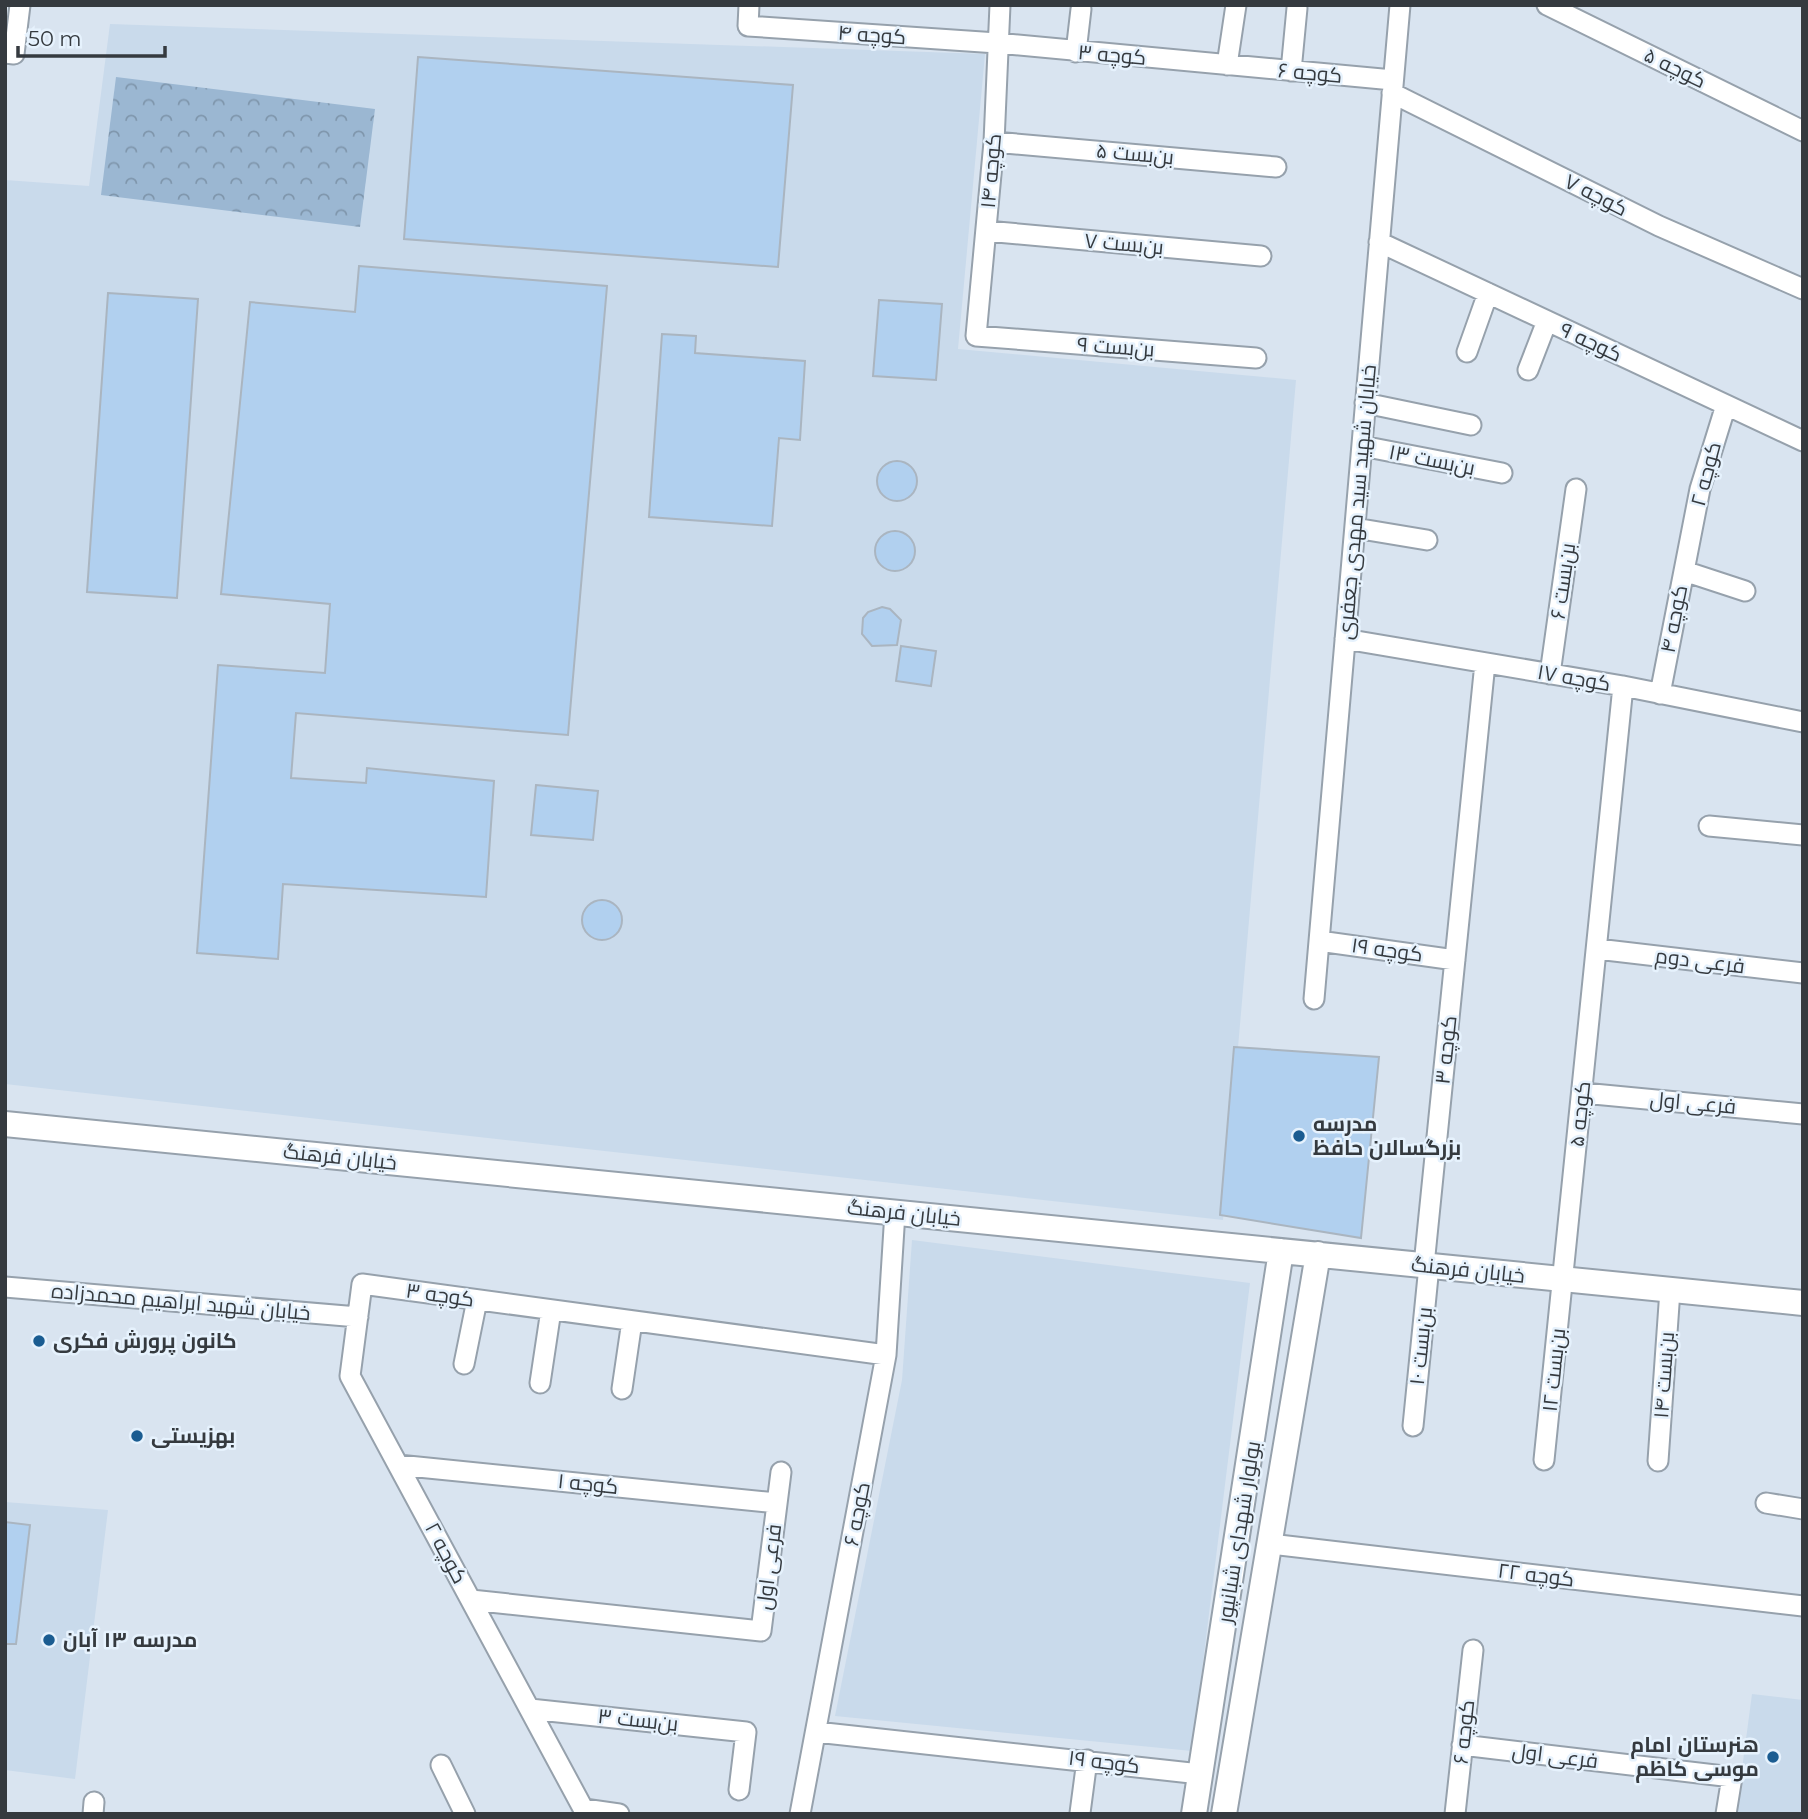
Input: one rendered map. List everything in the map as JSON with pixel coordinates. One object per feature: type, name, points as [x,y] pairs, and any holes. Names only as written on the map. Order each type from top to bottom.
[{"type":"street","points":[[5,53],[14,54],[20,5]]},
{"type":"street","name":"کوچه ۴","points":[[750,5],[748,26],[997,43]]},
{"type":"street","name":"کوچه ۱۴","points":[[976,336],[994,142],[1000,5]]},
{"type":"street","points":[[1227,65],[1236,5]]},
{"type":"street","name":"خیابان شهید سید مهدی جعفری","points":[[1314,999],[1400,5]]},
{"type":"street","name":"کوچه ۵","points":[[1547,5],[1803,131]]},
{"type":"street","points":[[1290,71],[1297,8]]},
{"type":"street","points":[[1076,52],[1080,9]]},
{"type":"street","name":"کوچه ۳","points":[[997,43],[1227,65]]},
{"type":"street","name":"کوچه ۶","points":[[1227,65],[1392,86]]},
{"type":"street","name":"کوچه ۷","points":[[1392,86],[1659,226],[1803,289]]},
{"type":"street","name":"بن‌بست ۵","points":[[994,142],[1276,167]]},
{"type":"street","name":"بن‌بست ۷","points":[[986,231],[1261,257]]},
{"type":"street","name":"کوچه ۹","points":[[1379,242],[1803,441]]},
{"type":"street","points":[[1466,352],[1488,293]]},
{"type":"street","points":[[1528,370],[1547,321]]},
{"type":"street","name":"بن‌بست ۹","points":[[976,336],[1256,358]]},
{"type":"street","points":[[1365,402],[1471,425]]},
{"type":"street","name":"کوچه ۲","points":[[1689,545],[1700,489],[1726,405]]},
{"type":"street","name":"بن‌بست ۱۳","points":[[1362,446],[1502,473]]},
{"type":"street","name":"بن‌بست ۶","points":[[1550,674],[1576,489]]},
{"type":"street","points":[[1355,528],[1427,540]]},
{"type":"street","name":"کوچه ۴","points":[[1660,694],[1689,545]]},
{"type":"street","points":[[1684,571],[1745,591]]},
{"type":"street","name":"کوچه ۱۷","points":[[1345,639],[1623,686],[1803,722]]},
{"type":"street","points":[[1455,960],[1485,663]]},
{"type":"street","points":[[1597,949],[1623,686]]},
{"type":"street","points":[[1709,827],[1803,835]]},
{"type":"street","name":"کوچه ۱۹","points":[[1319,941],[1455,960]]},
{"type":"street","name":"کوچه ۵","points":[[1564,1279],[1597,949]]},
{"type":"street","name":"فرعی دوم","points":[[1597,949],[1803,973]]},
{"type":"street","name":"کوچه ۳","points":[[1426,1265],[1455,960]]},
{"type":"street","name":"فرعی اول","points":[[1583,1093],[1803,1114]]},
{"type":"street","name":"خیابان فرهنگ","points":[[5,1124],[1803,1303]]},
{"type":"street","name":"کوچه ۶","points":[[800,1814],[886,1355],[895,1212]]},
{"type":"street","name":"بولوار شهدای شبانپور","points":[[1194,1814],[1281,1251]]},
{"type":"street","name":"بولوار شهدای شبانپور","points":[[1224,1814],[1318,1254]]},
{"type":"street","name":"بن‌بست ۱۰","points":[[1413,1426],[1426,1265]]},
{"type":"street","name":"بن‌بست ۱۲","points":[[1544,1460],[1564,1279]]},
{"type":"street","name":"کوچه ۳","points":[[358,1317],[362,1284],[551,1310]]},
{"type":"street","name":"خیابان شهید ابراهیم محمدزاده","points":[[5,1287],[358,1317]]},
{"type":"street","name":"بن‌بست ۱۴","points":[[1657,1461],[1670,1290]]},
{"type":"street","points":[[464,1364],[477,1300]]},
{"type":"street","points":[[540,1383],[551,1310],[886,1355]]},
{"type":"street","name":"کوچه ۲","points":[[358,1317],[350,1376],[471,1600],[761,1631]]},
{"type":"street","points":[[1272,1320],[1306,1324]]},
{"type":"street","points":[[622,1389],[632,1321]]},
{"type":"street","name":"کوچه ۱","points":[[398,1465],[777,1503]]},
{"type":"street","name":"فرعی اول","points":[[761,1631],[780,1472]]},
{"type":"street","points":[[1766,1503],[1803,1509]]},
{"type":"street","name":"کوچه ۲۲","points":[[1270,1544],[1803,1606]]},
{"type":"street","points":[[471,1600],[585,1811],[619,1814]]},
{"type":"street","name":"کوچه ۶","points":[[1455,1814],[1473,1650]]},
{"type":"street","name":"بن‌بست ۳","points":[[530,1709],[746,1732],[739,1790]]},
{"type":"street","name":"کوچه ۱۹","points":[[816,1732],[1200,1774]]},
{"type":"street","name":"فرعی اول","points":[[1462,1745],[1732,1777],[1726,1814]]},
{"type":"street","points":[[1080,1813],[1087,1760]]},
{"type":"street","points":[[441,1765],[466,1814]]},
{"type":"shaded area","points":[[110,24],[985,54],[958,349],[1296,380],[1223,1220],[5,1084],[5,180],[89,186]]},
{"type":"shaded area","points":[[912,1240],[1250,1283],[1192,1751],[835,1716],[902,1380]]},
{"type":"shaded area","name":"مدرسه ۱۳ آبان","points":[[5,1502],[108,1510],[75,1779],[5,1770]]},
{"type":"shaded area","name":"هنرستان امام موسی کاظم","points":[[1752,1694],[1803,1700],[1803,1814],[1736,1814]]},
{"type":"green space","points":[[116,77],[375,109],[360,227],[101,195]]},
{"type":"building","points":[[418,57],[793,85],[778,267],[404,239]]},
{"type":"building","points":[[359,266],[607,286],[568,735],[296,713],[291,778],[366,783],[367,768],[494,781],[486,897],[283,884],[278,959],[197,953],[218,665],[325,673],[330,604],[221,594],[250,302],[355,312]]},
{"type":"building","points":[[108,293],[198,299],[177,598],[87,592]]},
{"type":"building","points":[[879,300],[942,304],[936,380],[873,376]]},
{"type":"building","points":[[662,334],[696,336],[695,353],[805,361],[800,440],[779,438],[772,526],[649,517]]},
{"type":"building","points":[[897,461],[905,462],[911,467],[916,473],[916,489],[911,495],[905,500],[897,501],[889,500],[883,495],[878,489],[877,481],[878,473],[883,467],[889,462]]},
{"type":"building","points":[[895,531],[903,532],[909,537],[914,543],[914,559],[909,565],[903,570],[895,571],[887,570],[881,565],[876,559],[875,551],[876,543],[881,537],[887,532]]},
{"type":"building","points":[[882,607],[890,609],[901,620],[897,645],[872,646],[862,634],[863,618],[868,612]]},
{"type":"building","points":[[901,646],[936,651],[931,686],[896,681]]},
{"type":"building","points":[[536,785],[598,791],[593,840],[531,835]]},
{"type":"building","points":[[602,900],[610,901],[616,906],[621,912],[621,928],[616,934],[610,939],[602,940],[594,939],[588,934],[583,928],[582,920],[583,912],[588,906],[594,901]]},
{"type":"building","name":"مدرسه بزرگسالان حافظ","points":[[1234,1047],[1379,1057],[1361,1238],[1220,1215]]},
{"type":"building","points":[[5,1522],[30,1525],[16,1644],[5,1644]]},
{"type":"place","name":"مدرسه بزرگسالان حافظ","points":[[1299,1136]]},
{"type":"place","name":"کانون پرورش فکری","points":[[39,1341]]},
{"type":"place","name":"بهزیستی","points":[[137,1436]]},
{"type":"place","name":"مدرسه ۱۳ آبان","points":[[49,1640]]},
{"type":"place","name":"هنرستان امام موسی کاظم","points":[[1773,1757]]}]
